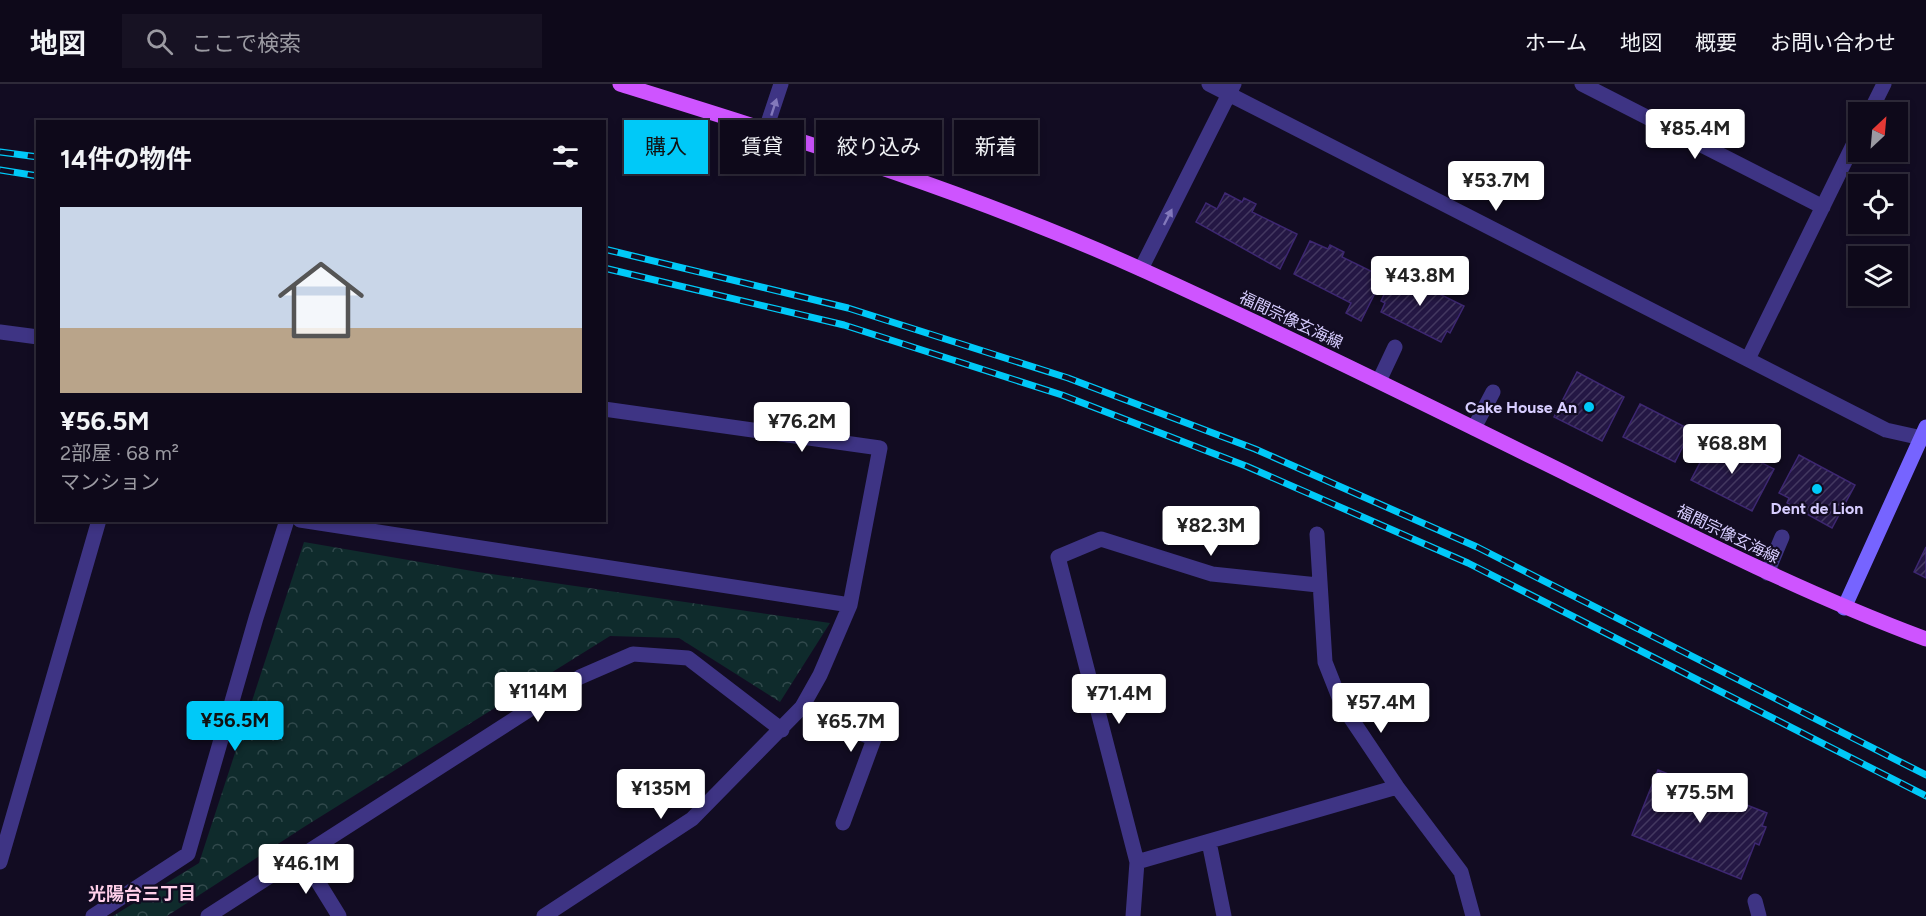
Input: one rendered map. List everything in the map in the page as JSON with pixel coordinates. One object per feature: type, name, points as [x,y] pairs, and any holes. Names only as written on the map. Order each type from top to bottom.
[{"type":"main road","name":"福間宗像玄海線","points":[[620,84],[737,120]]},
{"type":"main road","name":"福間宗像玄海線","points":[[804,142],[980,204],[1141,269],[1378,381],[1767,573],[1844,609],[1926,639]]},
{"type":"street","points":[[769,120],[781,84]]},
{"type":"street","points":[[1209,84],[1232,89],[1886,430],[1924,435],[1844,609]]},
{"type":"street","points":[[1582,84],[1823,207]]},
{"type":"street","points":[[1875,102],[1884,84]]},
{"type":"street","points":[[1141,269],[1232,89]]},
{"type":"street","points":[[1748,359],[1848,156]]},
{"type":"street","points":[[0,332],[36,337]]},
{"type":"street","points":[[1378,381],[1395,347]]},
{"type":"street","points":[[1474,428],[1493,392]]},
{"type":"street","points":[[548,915],[692,819],[782,730],[802,707],[820,675],[850,605],[880,448],[606,409]]},
{"type":"street","points":[[0,862],[98,522]]},
{"type":"street","points":[[93,916],[188,854],[256,618],[286,522]]},
{"type":"street","points":[[313,522],[850,605]]},
{"type":"street","points":[[1317,534],[1318,585],[1325,662],[1342,705],[1397,787],[1461,872],[1473,916]]},
{"type":"street","points":[[1767,573],[1782,537]]},
{"type":"street","points":[[1133,916],[1137,862],[1058,557],[1101,539],[1212,574],[1318,585]]},
{"type":"street","points":[[208,916],[580,677],[633,654],[688,658],[782,730]]},
{"type":"street","points":[[802,707],[874,739],[843,823]]},
{"type":"street","points":[[1137,862],[1397,787]]},
{"type":"street","points":[[1209,842],[1224,916]]},
{"type":"street","points":[[302,856],[339,916]]},
{"type":"street","points":[[1755,901],[1759,916]]},
{"type":"green space","points":[[304,542],[478,572],[830,623],[780,702],[679,638],[610,636],[304,827],[167,916],[113,916],[199,863]]},
{"type":"building","points":[[1225,193],[1242,202],[1244,198],[1256,204],[1252,212],[1297,234],[1280,269],[1196,222],[1206,203],[1217,209]]},
{"type":"building","points":[[1310,241],[1328,249],[1330,245],[1344,252],[1342,257],[1383,277],[1361,321],[1346,313],[1351,303],[1294,274]]},
{"type":"building","points":[[1395,272],[1464,306],[1450,333],[1447,331],[1441,342],[1381,312],[1385,303],[1381,301]]},
{"type":"building","name":"Cake House An","points":[[1577,372],[1624,397],[1602,441],[1554,417]]},
{"type":"building","points":[[1640,404],[1691,430],[1675,462],[1623,437]]},
{"type":"building","points":[[1713,438],[1774,469],[1752,511],[1691,480]]},
{"type":"building","name":"Dent de Lion","points":[[1799,455],[1855,485],[1832,528],[1787,503],[1789,498],[1779,493]]},
{"type":"building","points":[[1926,547],[1926,578],[1914,572]]},
{"type":"building","points":[[1658,770],[1767,813],[1762,826],[1766,827],[1759,845],[1755,843],[1741,879],[1632,835]]},
{"type":"railway","points":[[0,152],[36,157]]},
{"type":"railway","points":[[0,170],[36,176]]},
{"type":"railway","points":[[606,249],[848,308],[1068,378],[1255,449],[1477,547],[1926,775]]},
{"type":"railway","points":[[606,268],[844,325],[1062,395],[1246,466],[1468,563],[1926,796]]},
{"type":"place","name":"Cake House An","points":[[1589,407]]},
{"type":"place","name":"Dent de Lion","points":[[1817,489]]},
{"type":"district","name":"光陽台三丁目","points":[[142,894]]}]
